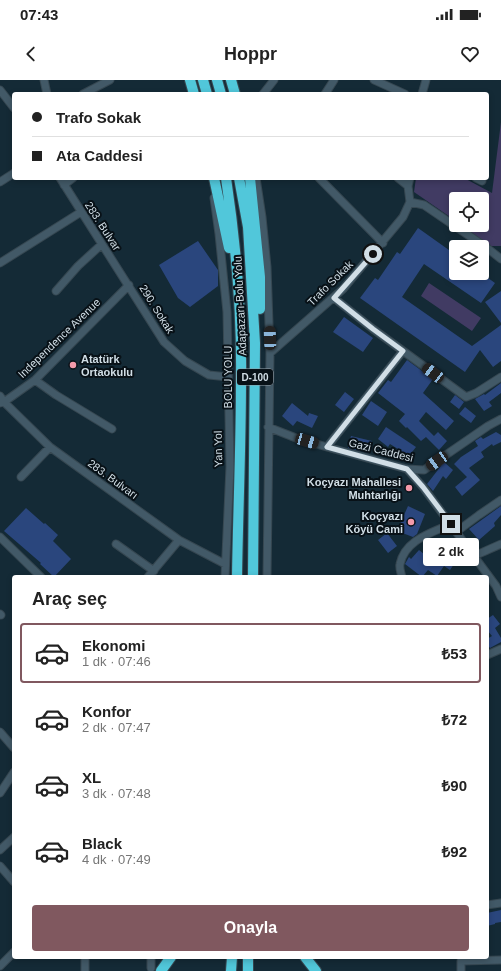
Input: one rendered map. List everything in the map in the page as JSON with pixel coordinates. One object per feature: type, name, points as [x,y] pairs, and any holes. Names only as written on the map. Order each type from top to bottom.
[{"type":"highway","points":[[190,80],[193,92]]},
{"type":"highway","points":[[203,80],[206,92]]},
{"type":"highway","points":[[218,80],[221,92]]},
{"type":"highway","points":[[231,80],[234,92]]},
{"type":"highway","points":[[214,180],[226,230],[239,302]]},
{"type":"highway","name":"BOLU YOLU","points":[[226,180],[233,223],[239,302],[241,379],[237,575]]},
{"type":"highway","name":"Adapazarı-Bolu Yolu","points":[[239,180],[248,227],[255,343],[253,575]]},
{"type":"highway","points":[[250,180],[260,277],[260,311],[255,343]]},
{"type":"highway","points":[[156,970],[169,959]]},
{"type":"highway","points":[[231,971],[232,959]]},
{"type":"highway","points":[[248,959],[248,971]]},
{"type":"highway","points":[[307,959],[316,971]]},
{"type":"street","points":[[44,80],[47,92]]},
{"type":"street","points":[[87,92],[110,80]]},
{"type":"street","points":[[265,92],[274,80]]},
{"type":"street","points":[[326,92],[334,80]]},
{"type":"street","points":[[374,80],[401,92]]},
{"type":"street","points":[[423,92],[426,80]]},
{"type":"street","points":[[0,90],[2,98],[12,106]]},
{"type":"street","points":[[0,182],[12,174]]},
{"type":"street","name":"283. Bulvar","points":[[61,180],[129,285]]},
{"type":"street","points":[[64,185],[70,180]]},
{"type":"street","name":"Yan Yol","points":[[210,180],[219,234],[227,312],[230,468],[225,575]]},
{"type":"street","points":[[256,180],[267,268],[270,353],[267,575]]},
{"type":"street","points":[[321,180],[383,243]]},
{"type":"street","points":[[400,180],[408,186]]},
{"type":"street","points":[[410,180],[408,186],[410,202],[424,205],[488,248],[501,259]]},
{"type":"street","name":"Trafo Sokak","points":[[270,353],[334,298],[383,243],[403,217],[410,202]]},
{"type":"street","points":[[0,263],[81,212]]},
{"type":"street","points":[[56,291],[78,266],[102,244]]},
{"type":"street","name":"290. Sokak","points":[[129,285],[164,342],[185,361],[209,375],[228,377]]},
{"type":"street","name":"Independence Avenue","points":[[1,400],[35,380],[129,285]]},
{"type":"street","points":[[334,298],[373,329],[466,397],[476,394],[501,377]]},
{"type":"street","points":[[327,447],[403,351]]},
{"type":"street","points":[[35,380],[56,395],[112,429]]},
{"type":"street","name":"283. Bulvarı","points":[[1,400],[50,447],[179,540],[226,564]]},
{"type":"street","name":"Gazi Caddesi","points":[[268,427],[296,438],[327,447],[407,469],[424,470],[488,426],[501,419]]},
{"type":"street","points":[[21,477],[50,447]]},
{"type":"street","points":[[407,469],[423,487],[488,575]]},
{"type":"street","points":[[423,487],[424,470]]},
{"type":"street","points":[[456,532],[501,500]]},
{"type":"street","points":[[402,575],[399,565],[407,548],[423,536],[451,524]]},
{"type":"street","points":[[0,536],[39,575]]},
{"type":"street","points":[[150,575],[179,540]]},
{"type":"street","points":[[116,544],[154,570]]},
{"type":"street","points":[[474,556],[501,544]]},
{"type":"street","points":[[489,576],[496,586],[501,597]]},
{"type":"street","points":[[489,654],[501,649]]},
{"type":"street","points":[[0,732],[12,746]]},
{"type":"street","points":[[0,793],[12,775]]},
{"type":"street","points":[[0,850],[12,839]]},
{"type":"street","points":[[0,866],[12,880]]},
{"type":"street","points":[[489,905],[501,903]]},
{"type":"street","points":[[0,966],[12,954]]},
{"type":"street","points":[[85,959],[85,971]]},
{"type":"street","points":[[152,959],[156,970]]},
{"type":"street","points":[[461,971],[460,959],[501,960]]},
{"type":"shaded area","points":[[501,122],[501,246],[491,246],[489,245],[489,240],[482,240],[471,232],[489,232],[489,192],[449,192],[449,216],[414,192],[416,180],[468,180],[492,193]]},
{"type":"shaded area","points":[[429,283],[481,318],[472,331],[421,296]]},
{"type":"building","points":[[418,228],[449,250],[449,280],[489,280],[489,279],[495,283],[481,303],[424,264],[402,297],[472,346],[501,325],[501,361],[493,367],[480,350],[465,372],[360,298],[375,278],[378,280],[397,252],[400,254]]},
{"type":"building","points":[[198,241],[218,270],[218,286],[190,307],[178,298],[159,265]]},
{"type":"building","points":[[501,291],[501,323],[485,302]]},
{"type":"building","points":[[344,317],[373,338],[363,352],[333,332]]},
{"type":"building","points":[[407,360],[433,379],[423,393],[454,421],[446,430],[426,412],[419,421],[434,436],[438,432],[447,441],[439,450],[426,437],[421,441],[407,427],[406,428],[399,421],[405,414],[378,393],[388,380],[391,382]]},
{"type":"building","points":[[501,383],[501,393],[489,402],[492,406],[484,411],[475,399],[484,394],[485,395]]},
{"type":"building","points":[[345,392],[354,399],[344,412],[335,405]]},
{"type":"building","points":[[455,395],[464,402],[459,409],[450,402]]},
{"type":"building","points":[[371,401],[387,412],[378,426],[362,415]]},
{"type":"building","points":[[292,403],[308,416],[309,413],[318,416],[312,428],[297,421],[293,426],[282,416]]},
{"type":"building","points":[[465,407],[476,416],[471,423],[459,414]]},
{"type":"building","points":[[386,427],[416,447],[409,456],[390,444],[388,447],[378,439]]},
{"type":"building","points":[[496,432],[501,435],[501,442],[493,446],[492,444],[481,452],[484,457],[469,468],[480,480],[462,496],[455,487],[467,477],[454,464],[461,457],[478,446],[475,441],[481,437],[483,439]]},
{"type":"building","points":[[351,436],[372,441],[369,453],[348,448]]},
{"type":"building","points":[[444,462],[453,470],[446,479],[443,476],[433,491],[427,484]]},
{"type":"building","name":"Koçyazı Köyü Cami","points":[[408,506],[425,514],[417,534],[413,537],[397,531]]},
{"type":"building","points":[[501,506],[501,515],[494,523],[495,526],[479,540],[469,529]]},
{"type":"building","points":[[26,508],[58,535],[53,541],[71,559],[56,575],[52,575],[40,564],[41,563],[4,531]]},
{"type":"building","points":[[387,533],[397,546],[388,553],[378,540]]},
{"type":"building","points":[[443,540],[454,548],[449,556],[456,561],[450,570],[444,566],[438,575],[428,570],[424,575],[419,575],[405,564],[409,557],[411,559],[419,550],[430,559]]},
{"type":"building","points":[[493,615],[500,624],[495,628],[501,638],[501,642],[490,648],[489,638],[492,636],[489,632],[489,618]]},
{"type":"building","points":[[501,910],[501,922],[489,926],[489,913]]},
{"type":"place","name":"Atatürk Ortaokulu","points":[[73,365]]},
{"type":"place","name":"Koçyazı Mahallesi Muhtarlığı","points":[[409,488]]},
{"type":"place","name":"Koçyazı Köyü Cami","points":[[411,522]]},
{"type":"route","points":[[373,254],[334,298],[403,351],[327,447],[407,469],[423,487],[451,524]]}]
